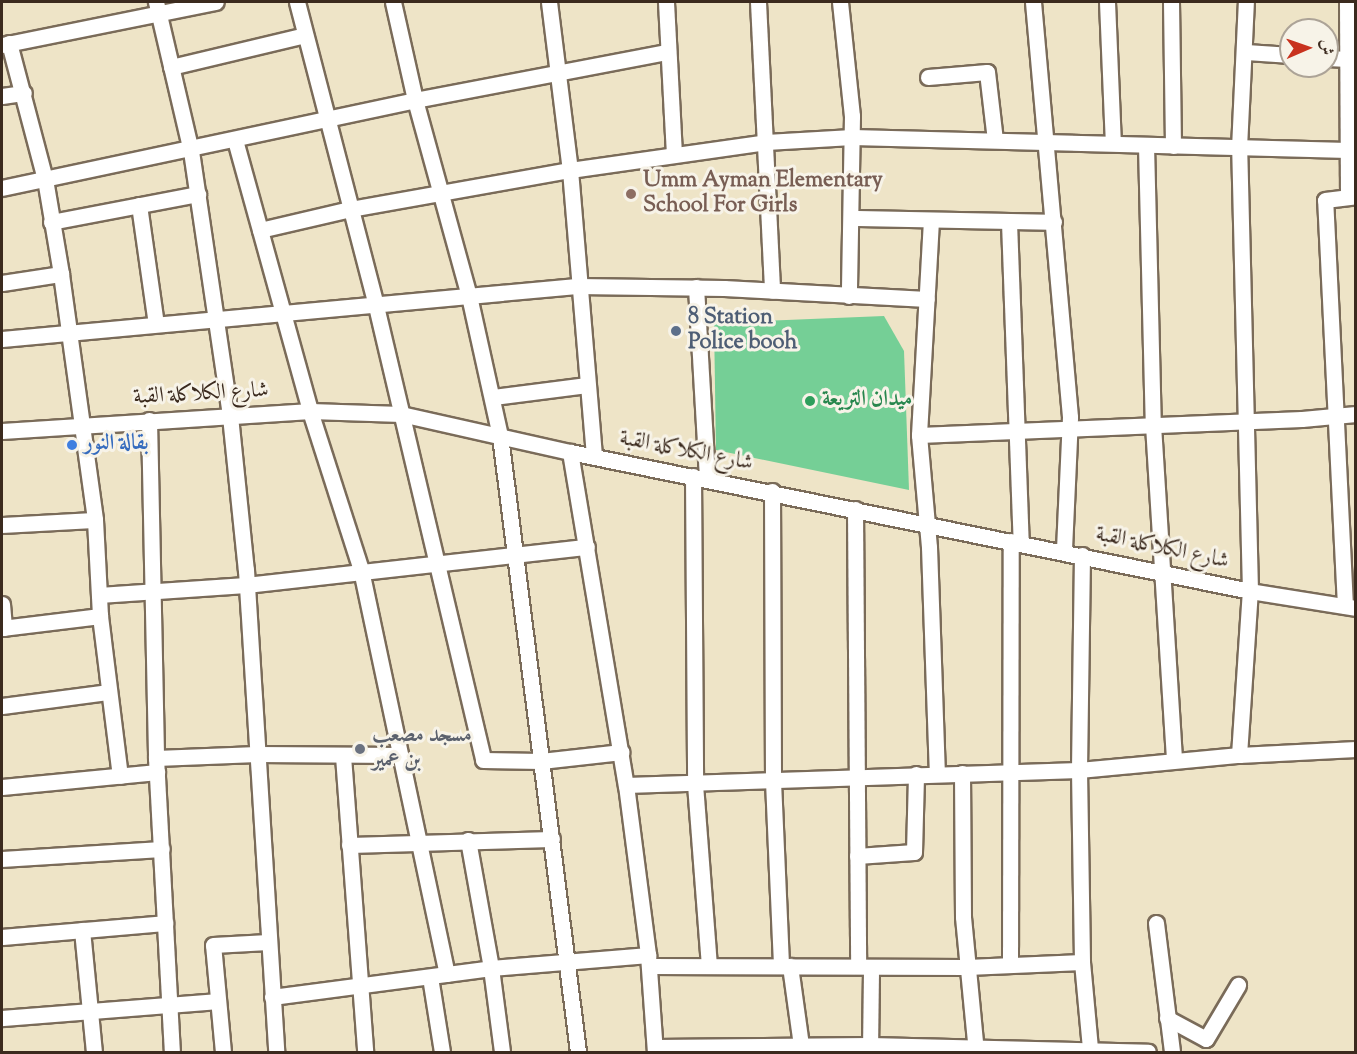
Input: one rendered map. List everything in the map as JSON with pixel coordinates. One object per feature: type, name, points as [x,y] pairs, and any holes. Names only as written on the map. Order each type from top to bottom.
[{"type":"street","points":[[120,776],[100,616],[95,520],[79,427],[61,274],[45,179],[24,93],[5,44],[157,7],[216,2]]},
{"type":"street","points":[[297,2],[376,306],[439,565],[483,760],[541,760],[621,752]]},
{"type":"street","points":[[393,2],[415,100],[469,296],[500,436],[578,1053]]},
{"type":"street","points":[[549,2],[570,170],[577,286],[594,457]]},
{"type":"street","points":[[666,2],[674,154]]},
{"type":"street","points":[[759,2],[772,291]]},
{"type":"street","points":[[840,2],[852,138],[849,296]]},
{"type":"street","points":[[1033,2],[1048,140],[1070,427],[1064,551]]},
{"type":"street","points":[[1107,2],[1113,143]]},
{"type":"street","points":[[1171,2],[1173,146]]},
{"type":"street","points":[[1239,755],[1250,591],[1239,148],[1246,52],[1246,2]]},
{"type":"street","points":[[1347,2],[1348,150],[1352,196],[1325,200],[1336,416],[1350,607]]},
{"type":"street","points":[[157,7],[191,151],[218,321],[230,416],[246,585],[274,1052]]},
{"type":"street","points":[[171,67],[306,35]]},
{"type":"street","points":[[2,188],[191,151],[415,100],[667,52]]},
{"type":"street","points":[[1246,52],[1279,54]]},
{"type":"street","points":[[1339,59],[1348,59]]},
{"type":"street","points":[[928,77],[987,72],[994,140]]},
{"type":"street","points":[[2,96],[24,93]]},
{"type":"street","points":[[260,230],[350,209],[570,170],[766,142],[852,138],[1048,140],[1173,146],[1348,150]]},
{"type":"street","points":[[235,140],[310,411],[361,570],[447,974]]},
{"type":"street","points":[[1146,145],[1153,424],[1174,760]]},
{"type":"street","points":[[51,222],[198,194]]},
{"type":"street","points":[[139,205],[156,324]]},
{"type":"street","points":[[852,218],[1054,222]]},
{"type":"street","points":[[931,220],[919,435],[927,525],[937,773]]},
{"type":"street","points":[[1009,222],[1018,430],[1011,772],[1010,965]]},
{"type":"street","points":[[2,283],[61,274]]},
{"type":"street","points":[[2,339],[156,324],[284,315],[577,286],[696,287],[927,299]]},
{"type":"street","points":[[696,287],[700,477],[695,784],[709,965]]},
{"type":"street","points":[[493,397],[587,385]]},
{"type":"street","name":"شارع الكلاكلة القبة","points":[[2,431],[310,411],[401,414],[570,452],[772,491],[1250,591],[1350,607]]},
{"type":"street","points":[[919,435],[1070,427],[1245,422],[1356,414]]},
{"type":"street","points":[[149,420],[157,765],[172,1053]]},
{"type":"street","points":[[570,452],[626,785],[648,960],[655,1050],[1090,1049],[1148,1053]]},
{"type":"street","points":[[772,491],[773,781],[785,966],[801,1048]]},
{"type":"street","points":[[855,509],[857,856],[870,1049]]},
{"type":"street","points":[[2,525],[95,520]]},
{"type":"street","points":[[99,595],[246,585],[361,570],[439,565],[587,547]]},
{"type":"street","points":[[1082,555],[1079,770],[1082,962],[1090,1049]]},
{"type":"street","points":[[2,604],[3,628],[100,616]]},
{"type":"street","points":[[2,706],[109,692]]},
{"type":"street","points":[[626,785],[1079,770],[1239,755],[1356,749]]},
{"type":"street","points":[[2,787],[120,776],[157,765],[257,754],[400,755]]},
{"type":"street","points":[[343,756],[365,1053]]},
{"type":"street","points":[[962,773],[967,967],[976,1050]]},
{"type":"street","points":[[857,856],[914,852],[916,774]]},
{"type":"street","points":[[349,845],[552,839]]},
{"type":"street","points":[[468,840],[491,968],[502,1053]]},
{"type":"street","points":[[2,859],[162,849]]},
{"type":"street","points":[[2,938],[165,923]]},
{"type":"street","points":[[1156,924],[1172,1053]]},
{"type":"street","points":[[82,930],[94,1053]]},
{"type":"street","points":[[223,1053],[213,945],[268,942]]},
{"type":"street","points":[[272,997],[491,968],[568,962],[648,960],[709,965],[967,967],[1082,962]]},
{"type":"street","points":[[430,977],[442,1053]]},
{"type":"street","points":[[1167,1018],[1206,1039],[1238,985]]},
{"type":"street","points":[[2,1018],[217,1001]]},
{"type":"green space","name":"ميدان التريعة","points":[[884,316],[904,351],[909,490],[716,450],[714,323]]},
{"type":"place","name":"Umm Ayman Elementary School For Girls","points":[[631,194]]},
{"type":"place","name":"8 Station Police booh","points":[[676,331]]},
{"type":"place","name":"ميدان التريعة","points":[[810,401]]},
{"type":"place","name":"بقالة النور","points":[[72,445]]},
{"type":"place","name":"مسجد مصعب بن عمير","points":[[360,749]]}]
